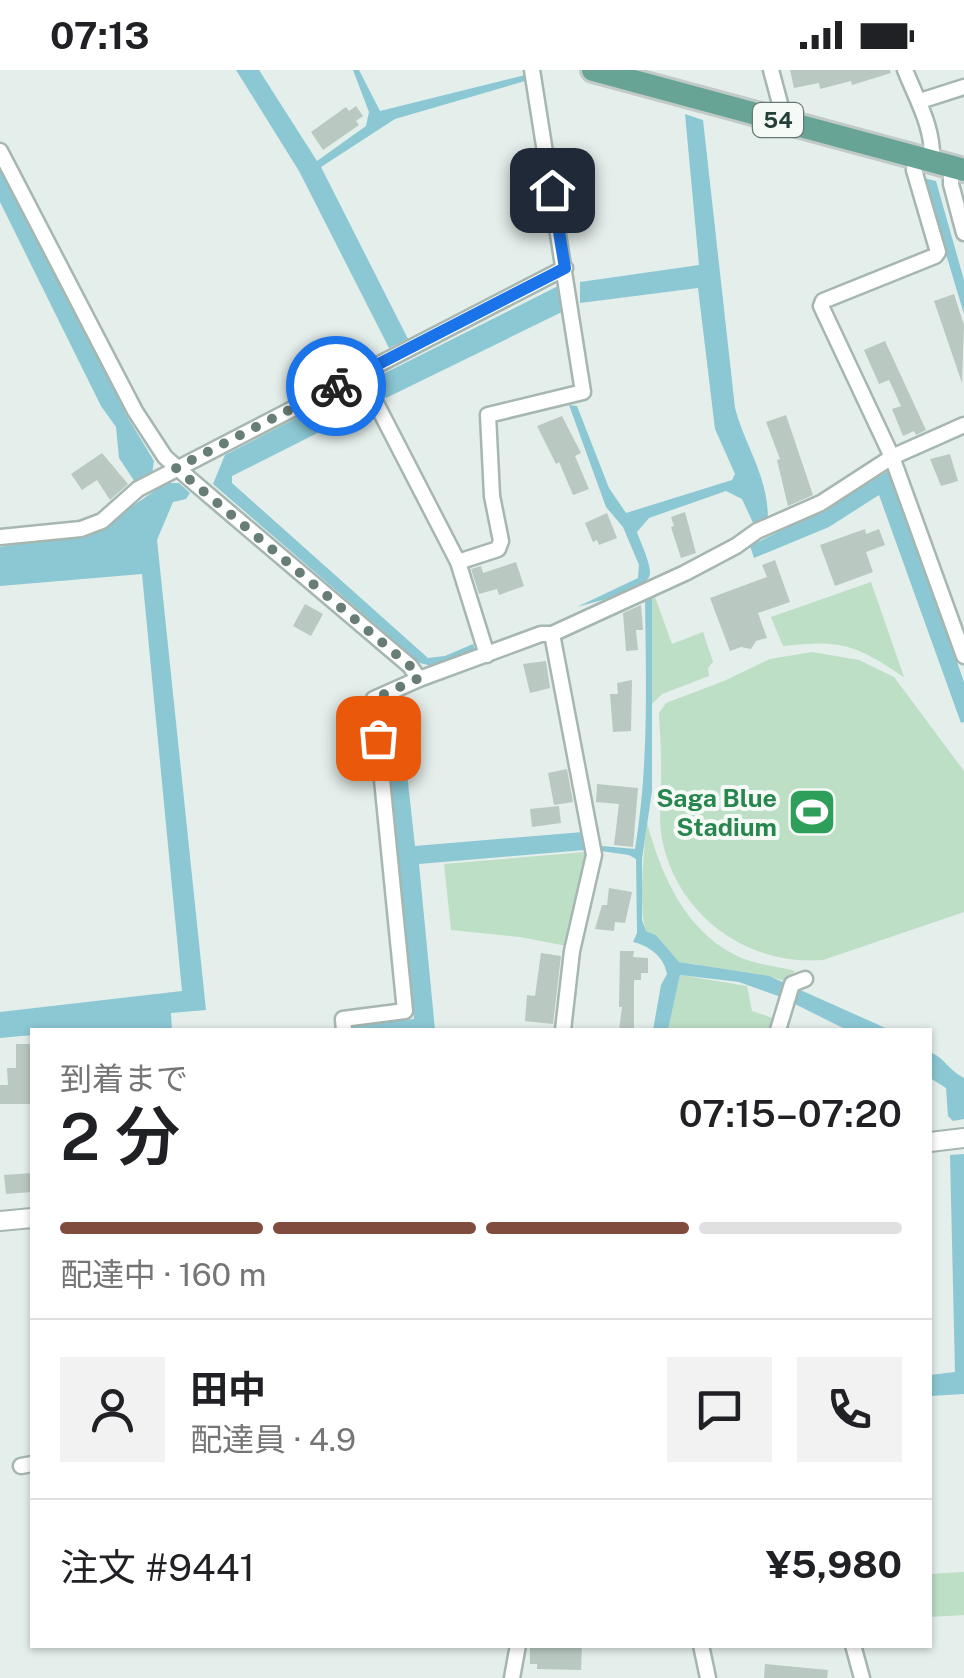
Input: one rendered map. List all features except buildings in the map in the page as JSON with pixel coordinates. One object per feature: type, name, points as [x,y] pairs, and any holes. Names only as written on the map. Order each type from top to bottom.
[{"type":"main road","name":"54","points":[[593,70],[940,164]]},
{"type":"street","points":[[458,562],[498,549],[501,541],[492,496],[488,415],[583,392],[532,70]]},
{"type":"street","points":[[770,70],[782,121]]},
{"type":"street","points":[[905,70],[951,184],[964,232]]},
{"type":"street","points":[[920,102],[964,88]]},
{"type":"street","points":[[0,151],[134,411],[165,458],[410,666],[419,678]]},
{"type":"street","points":[[940,164],[914,170],[936,256],[823,301],[820,306],[892,457],[964,656]]},
{"type":"street","points":[[0,537],[81,529],[102,521],[138,489],[176,468],[565,268]]},
{"type":"street","points":[[360,374],[458,562],[487,655]]},
{"type":"street","points":[[344,1028],[343,1019],[405,1011],[374,699],[419,678],[541,634],[552,634],[686,572],[736,546],[757,530],[821,503],[892,457],[964,425]]},
{"type":"street","points":[[552,634],[594,854],[572,951],[564,1028]]},
{"type":"street","points":[[779,1028],[799,982]]},
{"type":"street","points":[[932,1142],[964,1138]]},
{"type":"street","points":[[0,1221],[30,1218]]},
{"type":"street","points":[[512,1678],[517,1648]]},
{"type":"street","points":[[702,1648],[708,1678]]},
{"type":"street","points":[[854,1648],[862,1678]]},
{"type":"green space","points":[[871,582],[904,677],[848,647],[820,643],[783,646],[771,617]]},
{"type":"green space","points":[[655,597],[672,644],[703,632],[713,662],[708,668],[709,676],[662,694],[652,704],[652,599]]},
{"type":"green space","name":"Saga Blue Stadium","points":[[812,652],[859,660],[894,677],[964,771],[964,912],[823,960],[795,960],[769,955],[721,932],[685,894],[663,844],[659,713],[666,703],[770,659]]},
{"type":"green space","points":[[647,823],[659,861],[688,915],[717,944],[742,958],[795,971],[785,981],[679,962],[656,935],[646,931],[642,894]]},
{"type":"green space","points":[[586,852],[567,946],[451,930],[444,864]]},
{"type":"green space","points":[[680,975],[747,986],[752,1011],[773,1018],[770,1028],[668,1028]]},
{"type":"green space","points":[[964,1572],[964,1615],[932,1617],[932,1574]]},
{"type":"water","points":[[236,70],[259,70],[317,161],[366,126],[369,112],[353,70],[359,70],[380,111],[525,75],[525,81],[395,119],[321,167],[408,339],[389,348],[299,171]]},
{"type":"water","points":[[685,114],[703,120],[735,408],[760,476],[768,520],[754,525],[742,499],[726,491],[649,518],[637,532],[649,563],[648,579],[631,590],[577,607],[638,578],[639,565],[623,527],[606,507],[569,405],[577,406],[609,488],[626,513],[732,480],[735,474],[715,429],[698,288],[580,303],[580,282],[699,265]]},
{"type":"water","points":[[0,163],[128,418],[154,461],[152,474],[135,482],[119,458],[116,427],[101,406],[0,202]]},
{"type":"water","points":[[923,178],[936,181],[964,280],[964,314]]},
{"type":"water","points":[[560,285],[566,310],[386,398],[375,378]]},
{"type":"water","points":[[356,387],[367,408],[232,476],[232,483],[428,658],[445,656],[473,644],[476,651],[432,666],[420,663],[213,484],[225,455]]},
{"type":"water","points":[[890,470],[964,682],[961,723],[879,495],[829,527],[754,558],[750,546],[821,511]]},
{"type":"water","points":[[166,483],[179,483],[190,493],[186,499],[173,502],[157,540],[206,1010],[171,1013],[172,1028],[30,1028],[30,1035],[0,1038],[0,1012],[182,991],[142,574],[0,586],[0,547],[95,532]]},
{"type":"water","points":[[652,594],[652,791],[642,859],[642,920],[646,931],[656,935],[679,962],[769,976],[886,1028],[843,1028],[781,997],[739,982],[680,975],[668,1028],[653,1028],[661,985],[667,974],[655,953],[633,942],[637,933],[636,859],[601,851],[602,846],[635,849],[645,754],[645,596]]},
{"type":"water","points":[[399,701],[415,846],[583,832],[584,850],[419,864],[435,1028],[353,1028],[352,1024],[414,1019],[382,704]]},
{"type":"water","points":[[932,1053],[964,1078],[964,1119],[953,1121],[948,1116],[946,1088],[932,1079]]},
{"type":"water","points":[[964,1154],[964,1394],[932,1396],[932,1375],[955,1372],[950,1155]]},
{"type":"way so far","points":[[336,386],[176,468],[410,666],[419,678],[374,699],[378,738]]},
{"type":"place","name":"Saga Blue Stadium","points":[[812,812]]},
{"type":"route","points":[[336,386],[565,268],[552,190]]}]
